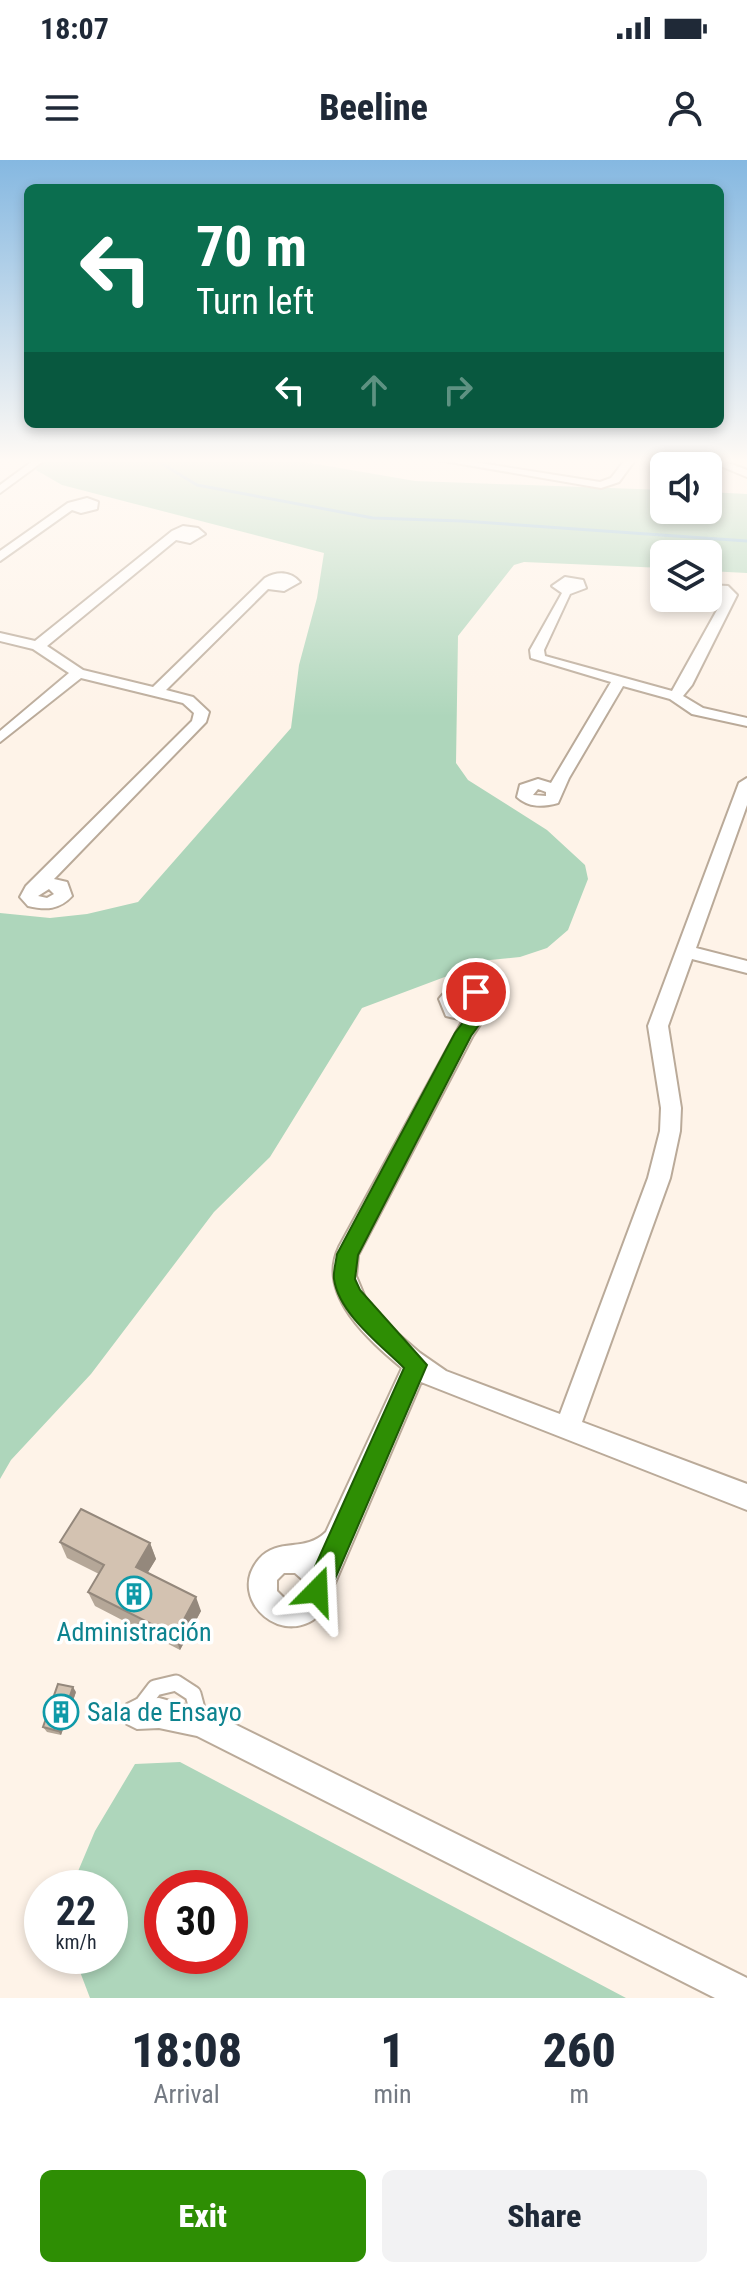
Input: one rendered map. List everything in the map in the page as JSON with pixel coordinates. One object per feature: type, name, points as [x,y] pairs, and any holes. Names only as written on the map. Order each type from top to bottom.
[{"type":"street","points":[[38,646],[165,546]]},
{"type":"street","points":[[156,692],[269,587]]},
{"type":"street","points":[[567,592],[537,650],[538,658],[675,696],[680,703],[701,711],[747,722]]},
{"type":"street","points":[[675,696],[685,685],[712,612]]},
{"type":"street","points":[[0,637],[38,646],[78,673],[196,704],[202,712],[199,722],[57,876],[36,887],[29,897],[44,905],[55,902],[63,896],[57,876]]},
{"type":"street","points":[[0,738],[78,673]]},
{"type":"street","points":[[549,790],[561,778],[619,680]]},
{"type":"street","points":[[568,1426],[662,1166],[670,1131],[671,1108],[658,1026],[747,783]]},
{"type":"street","points":[[686,951],[747,967]]},
{"type":"street","points":[[461,1023],[447,1003],[450,995],[459,990],[471,990],[481,995],[485,1003],[481,1011],[461,1023],[347,1254],[345,1279],[351,1295],[364,1313],[416,1365],[437,1379],[568,1426],[747,1497]]},
{"type":"street","points":[[336,1542],[326,1552],[301,1560],[284,1559],[269,1569],[263,1586],[267,1603],[282,1613],[300,1612],[314,1599],[336,1542],[416,1365]]},
{"type":"street","points":[[301,1560],[314,1573],[317,1591]]},
{"type":"street","points":[[137,1714],[169,1714],[200,1722],[747,1996]]},
{"type":"green space","points":[[296,546],[650,546],[650,567],[524,562],[514,565],[458,636],[456,763],[468,780],[547,830],[585,865],[588,879],[568,930],[547,948],[520,957],[490,960],[362,1008],[270,1157],[214,1212],[91,1374],[11,1460],[0,1479],[0,913],[50,918],[87,914],[138,902],[291,728],[299,665],[317,598],[324,553]]},
{"type":"green space","points":[[722,546],[747,546],[747,573],[722,572]]},
{"type":"green space","points":[[180,1762],[626,1998],[90,1998],[81,1974],[128,1974],[128,1870],[79,1870],[95,1831],[135,1764]]},
{"type":"building","name":"Administración","points":[[81,1509],[150,1543],[136,1567],[196,1597],[175,1636],[88,1592],[104,1565],[60,1542]]},
{"type":"building","name":"Sala de Ensayo","points":[[58,1684],[73,1687],[58,1731],[43,1727]]},
{"type":"place","name":"Administración","points":[[134,1594]]},
{"type":"place","name":"Sala de Ensayo","points":[[61,1712]]},
{"type":"route","points":[[317,1591],[416,1365],[364,1313],[351,1295],[345,1279],[347,1254],[464,1033],[484,1007],[484,999],[476,992]]}]
